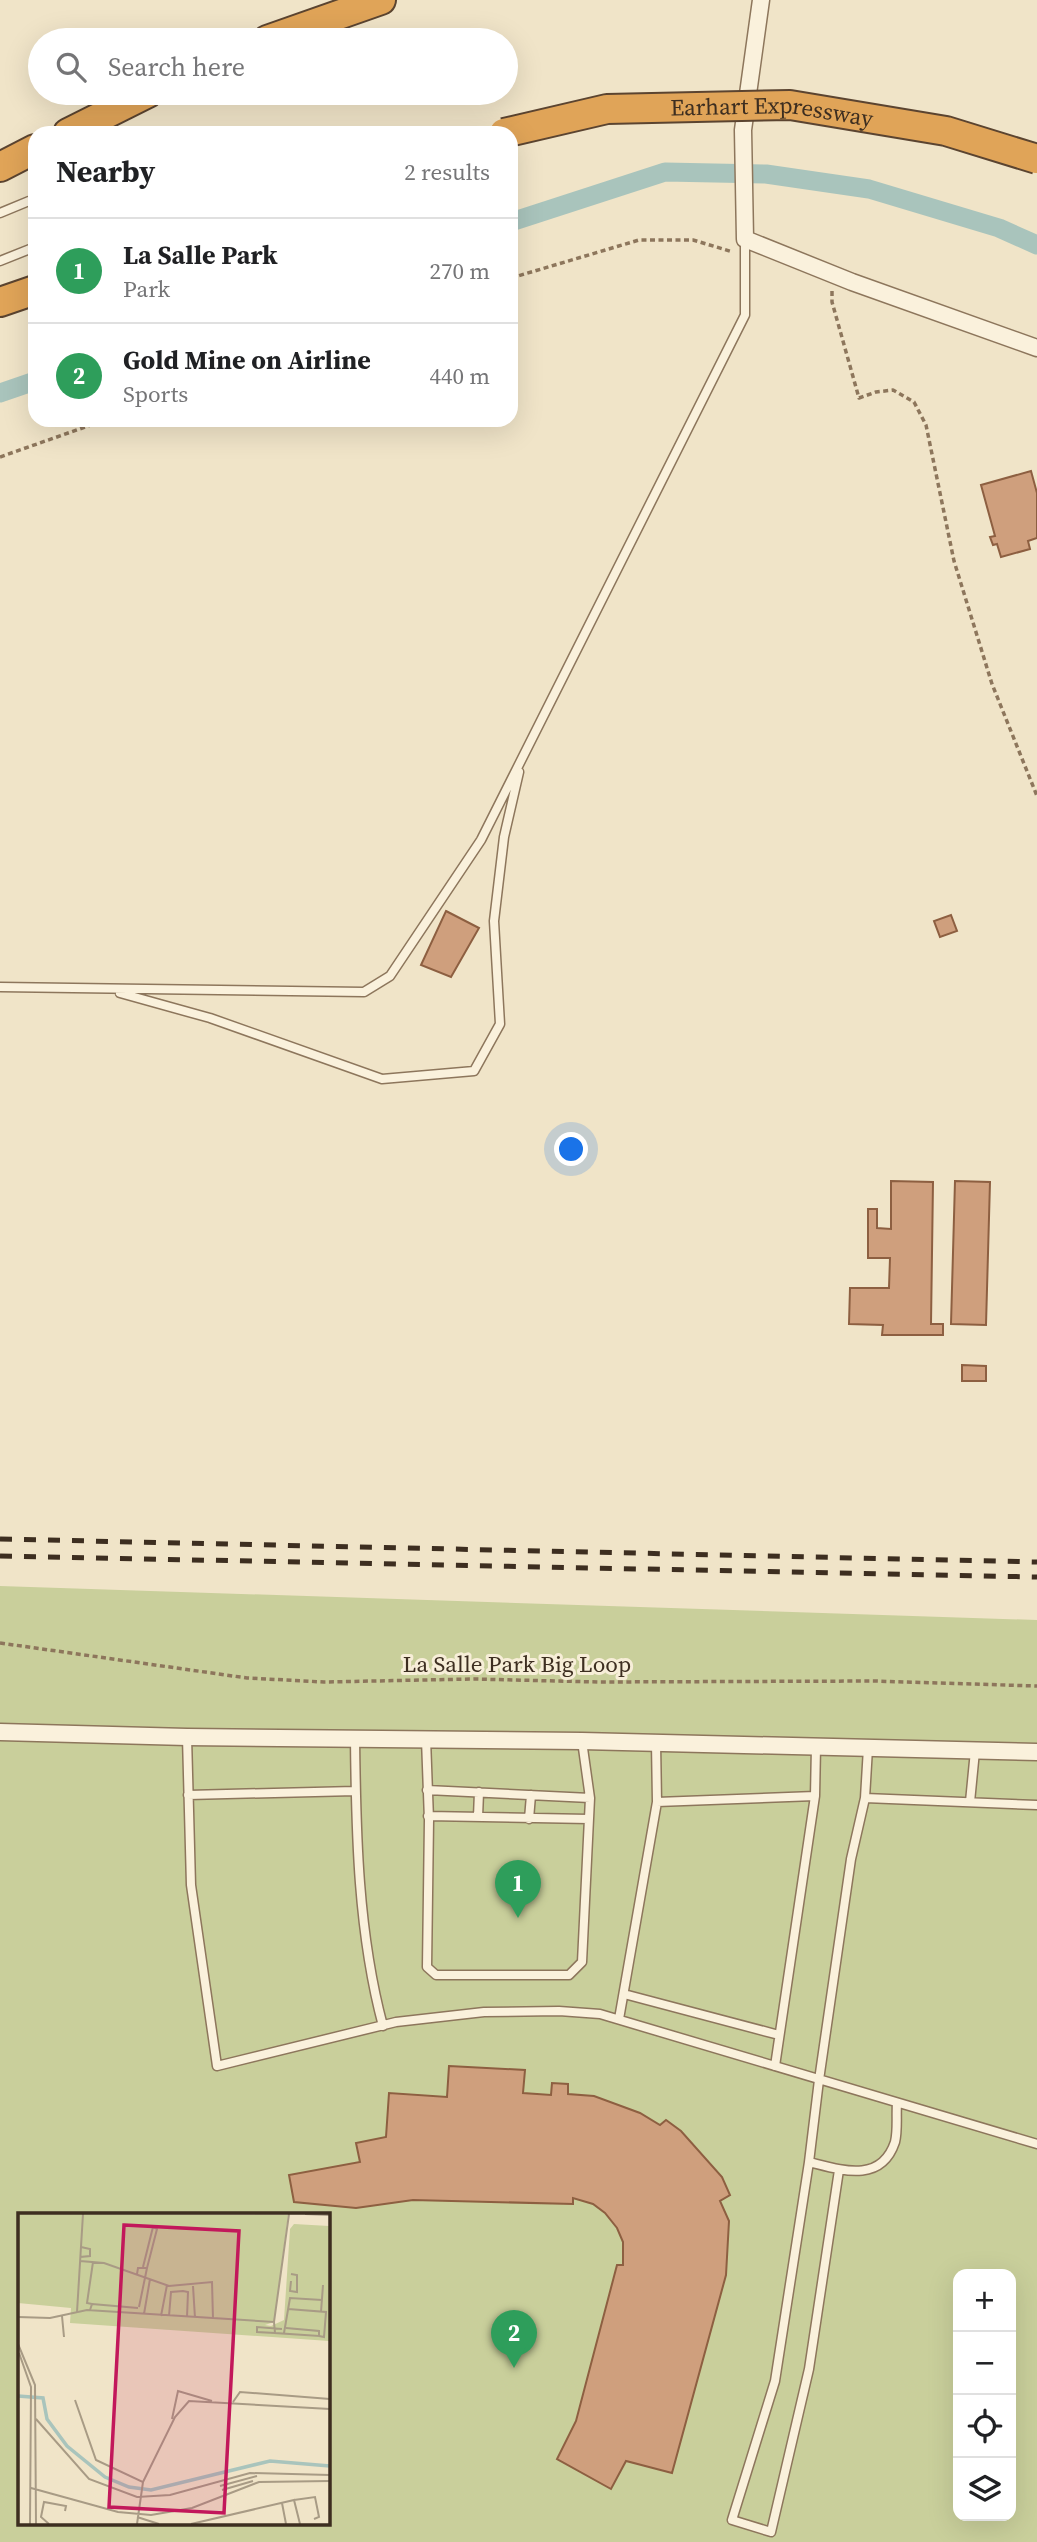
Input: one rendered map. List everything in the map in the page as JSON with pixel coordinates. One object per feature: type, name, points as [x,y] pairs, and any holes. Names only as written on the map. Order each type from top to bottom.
[{"type":"highway","points":[[301,28],[381,0]]},
{"type":"highway","points":[[82,126],[124,105]]},
{"type":"highway","name":"Earhart Expressway","points":[[518,130],[607,109],[790,105],[946,131],[1037,159]]},
{"type":"highway","points":[[0,167],[28,153]]},
{"type":"highway","points":[[0,302],[28,292]]},
{"type":"street","points":[[761,0],[743,130],[745,247],[831,274],[1037,348]]},
{"type":"street","points":[[0,1732],[187,1737],[582,1741],[1037,1752]]},
{"type":"lane","points":[[0,213],[28,201]]},
{"type":"lane","points":[[0,987],[364,992],[390,976],[481,840],[745,315],[745,247]]},
{"type":"lane","points":[[0,261],[28,250]]},
{"type":"lane","points":[[110,990],[210,1018],[382,1079],[474,1071],[500,1024],[494,921],[504,837],[522,759]]},
{"type":"lane","points":[[187,1737],[191,1885],[217,2066],[383,2026],[484,2012],[559,2011],[600,2014],[1037,2144]]},
{"type":"lane","points":[[355,1738],[355,1791],[365,1939],[383,2026]]},
{"type":"lane","points":[[426,1739],[427,1967],[436,1976],[569,1975],[582,1962],[590,1798],[582,1741]]},
{"type":"lane","points":[[619,2019],[657,1802],[656,1743]]},
{"type":"lane","points":[[775,2066],[815,1796],[816,1747]]},
{"type":"lane","points":[[839,2170],[809,2369],[771,2532],[732,2520],[775,2381],[851,1859],[865,1798],[868,1748]]},
{"type":"lane","points":[[970,1802],[975,1751]]},
{"type":"lane","points":[[427,1790],[590,1798]]},
{"type":"lane","points":[[188,1795],[355,1791]]},
{"type":"lane","points":[[478,1817],[479,1792]]},
{"type":"lane","points":[[529,1819],[531,1795]]},
{"type":"lane","points":[[657,1802],[815,1796]]},
{"type":"lane","points":[[865,1798],[1037,1805]]},
{"type":"lane","points":[[428,1816],[589,1819]]},
{"type":"lane","points":[[624,1994],[779,2035]]},
{"type":"lane","points":[[809,2162],[839,2170],[863,2172],[886,2160],[896,2140],[897,2102]]},
{"type":"path","points":[[518,276],[639,240],[694,240],[745,247]]},
{"type":"path","points":[[831,274],[832,302],[859,398],[892,390],[914,402],[926,425],[958,573],[992,684],[1037,796]]},
{"type":"path","points":[[0,457],[85,427]]},
{"type":"path","name":"La Salle Park Big Loop","points":[[0,1643],[247,1678],[324,1682],[474,1679],[598,1682],[874,1681],[1037,1686]]},
{"type":"green space","points":[[0,1586],[1037,1620],[1037,2542],[0,2542]]},
{"type":"building","points":[[1031,471],[1037,493],[1037,538],[1028,541],[1030,549],[1001,557],[997,544],[993,545],[990,537],[995,536],[981,485]]},
{"type":"building","points":[[446,911],[479,928],[451,977],[421,965]]},
{"type":"building","points":[[951,915],[957,931],[940,937],[934,921]]},
{"type":"building","points":[[891,1181],[933,1182],[931,1324],[943,1324],[943,1335],[882,1335],[883,1325],[849,1324],[850,1288],[889,1288],[890,1258],[868,1258],[868,1209],[877,1209],[877,1228],[891,1229]]},
{"type":"building","points":[[955,1181],[990,1182],[986,1325],[951,1324]]},
{"type":"building","points":[[962,1365],[986,1366],[986,1381],[962,1381]]},
{"type":"building","points":[[449,2066],[525,2070],[523,2093],[551,2095],[552,2083],[568,2084],[568,2094],[594,2096],[640,2113],[660,2125],[666,2120],[681,2131],[722,2177],[730,2195],[720,2201],[729,2221],[726,2275],[672,2473],[626,2461],[611,2489],[557,2459],[576,2421],[617,2265],[623,2265],[623,2242],[617,2228],[605,2213],[593,2204],[573,2198],[573,2204],[413,2200],[356,2208],[294,2202],[289,2175],[360,2162],[356,2143],[386,2137],[389,2093],[447,2097]]},
{"type":"waterway","points":[[518,220],[665,172],[766,174],[869,189],[999,228],[1037,245]]},
{"type":"waterway","points":[[0,393],[28,383]]},
{"type":"railway","points":[[0,1539],[1037,1562]]},
{"type":"railway","points":[[0,1556],[1037,1577]]},
{"type":"place","name":"La Salle Park","points":[[518,1918]]},
{"type":"place","name":"Gold Mine on Airline","points":[[514,2368]]}]
